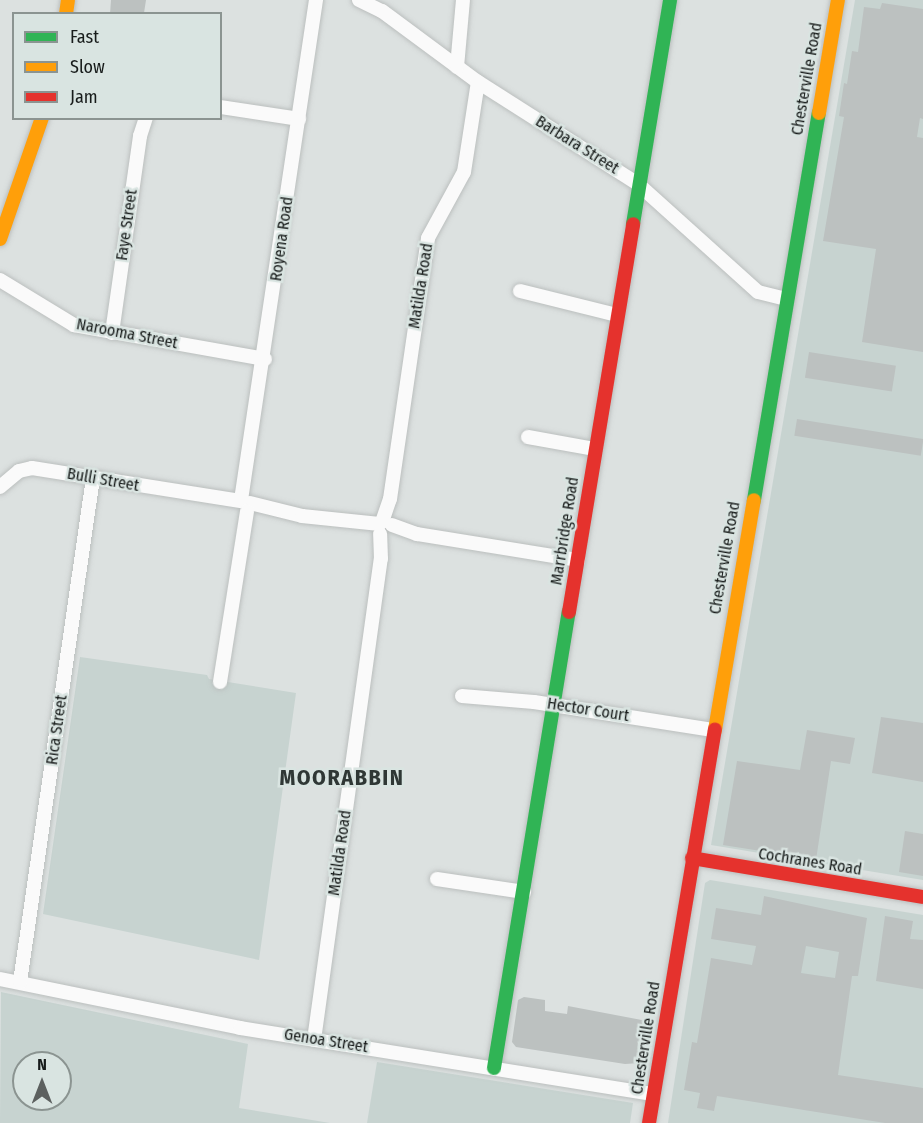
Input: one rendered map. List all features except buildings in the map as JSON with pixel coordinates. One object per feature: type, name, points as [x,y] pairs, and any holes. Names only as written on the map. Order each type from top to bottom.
[{"type":"street","name":"Royena Road","points":[[220,682],[316,0]]},
{"type":"street","name":"Barbara Street","points":[[359,0],[382,11],[457,68],[638,184],[758,292],[786,298]]},
{"type":"street","points":[[457,68],[458,36],[463,0]]},
{"type":"street","name":"Marrbridge Road","points":[[494,1068],[555,705],[594,449],[670,0]]},
{"type":"street","name":"Chesterville Road","points":[[649,1123],[713,730],[838,0]]},
{"type":"street","points":[[423,42],[451,47],[458,36]]},
{"type":"street","name":"Matilda Road","points":[[314,1040],[427,246],[464,172],[478,82]]},
{"type":"street","points":[[222,107],[300,119]]},
{"type":"street","points":[[0,239],[16,202],[41,120]]},
{"type":"street","points":[[16,202],[36,169],[50,120]]},
{"type":"street","name":"Faye Street","points":[[112,333],[140,136],[145,120]]},
{"type":"street","name":"Narooma Street","points":[[0,280],[74,325],[265,359]]},
{"type":"street","points":[[520,291],[617,315]]},
{"type":"street","points":[[528,438],[594,449]]},
{"type":"street","name":"Bulli Street","points":[[0,487],[28,468],[274,511],[578,560]]},
{"type":"street","name":"Rica Street","points":[[20,982],[93,478]]},
{"type":"street","name":"Hector Court","points":[[462,696],[555,705],[713,730]]},
{"type":"street","name":"Cochranes Road","points":[[692,858],[923,897]]},
{"type":"street","points":[[437,879],[524,892]]},
{"type":"street","name":"Genoa Street","points":[[0,979],[314,1040],[654,1094]]},
{"type":"shaded area","points":[[855,0],[923,0],[923,880],[711,845]]},
{"type":"shaded area","points":[[80,657],[207,675],[209,679],[296,693],[259,960],[43,914]]},
{"type":"shaded area","points":[[710,880],[923,915],[923,1123],[668,1123],[705,883]]},
{"type":"shaded area","points":[[1,992],[248,1044],[239,1108],[330,1123],[0,1123]]},
{"type":"shaded area","points":[[377,1062],[633,1103],[630,1123],[367,1123]]},
{"type":"traffic: fast","points":[[633,224],[670,0]]},
{"type":"traffic: fast","points":[[754,500],[819,113]]},
{"type":"traffic: fast","points":[[494,1068],[569,612]]},
{"type":"traffic: slow","points":[[66,12],[68,0]]},
{"type":"traffic: slow","points":[[819,113],[838,0]]},
{"type":"traffic: slow","points":[[0,239],[41,120]]},
{"type":"traffic: slow","points":[[715,730],[754,500]]},
{"type":"traffic: jam","points":[[569,612],[633,224]]},
{"type":"traffic: jam","points":[[649,1123],[715,730]]},
{"type":"traffic: jam","points":[[692,858],[923,897]]},
{"type":"district","name":"MOORABBIN","points":[[342,778]]}]
